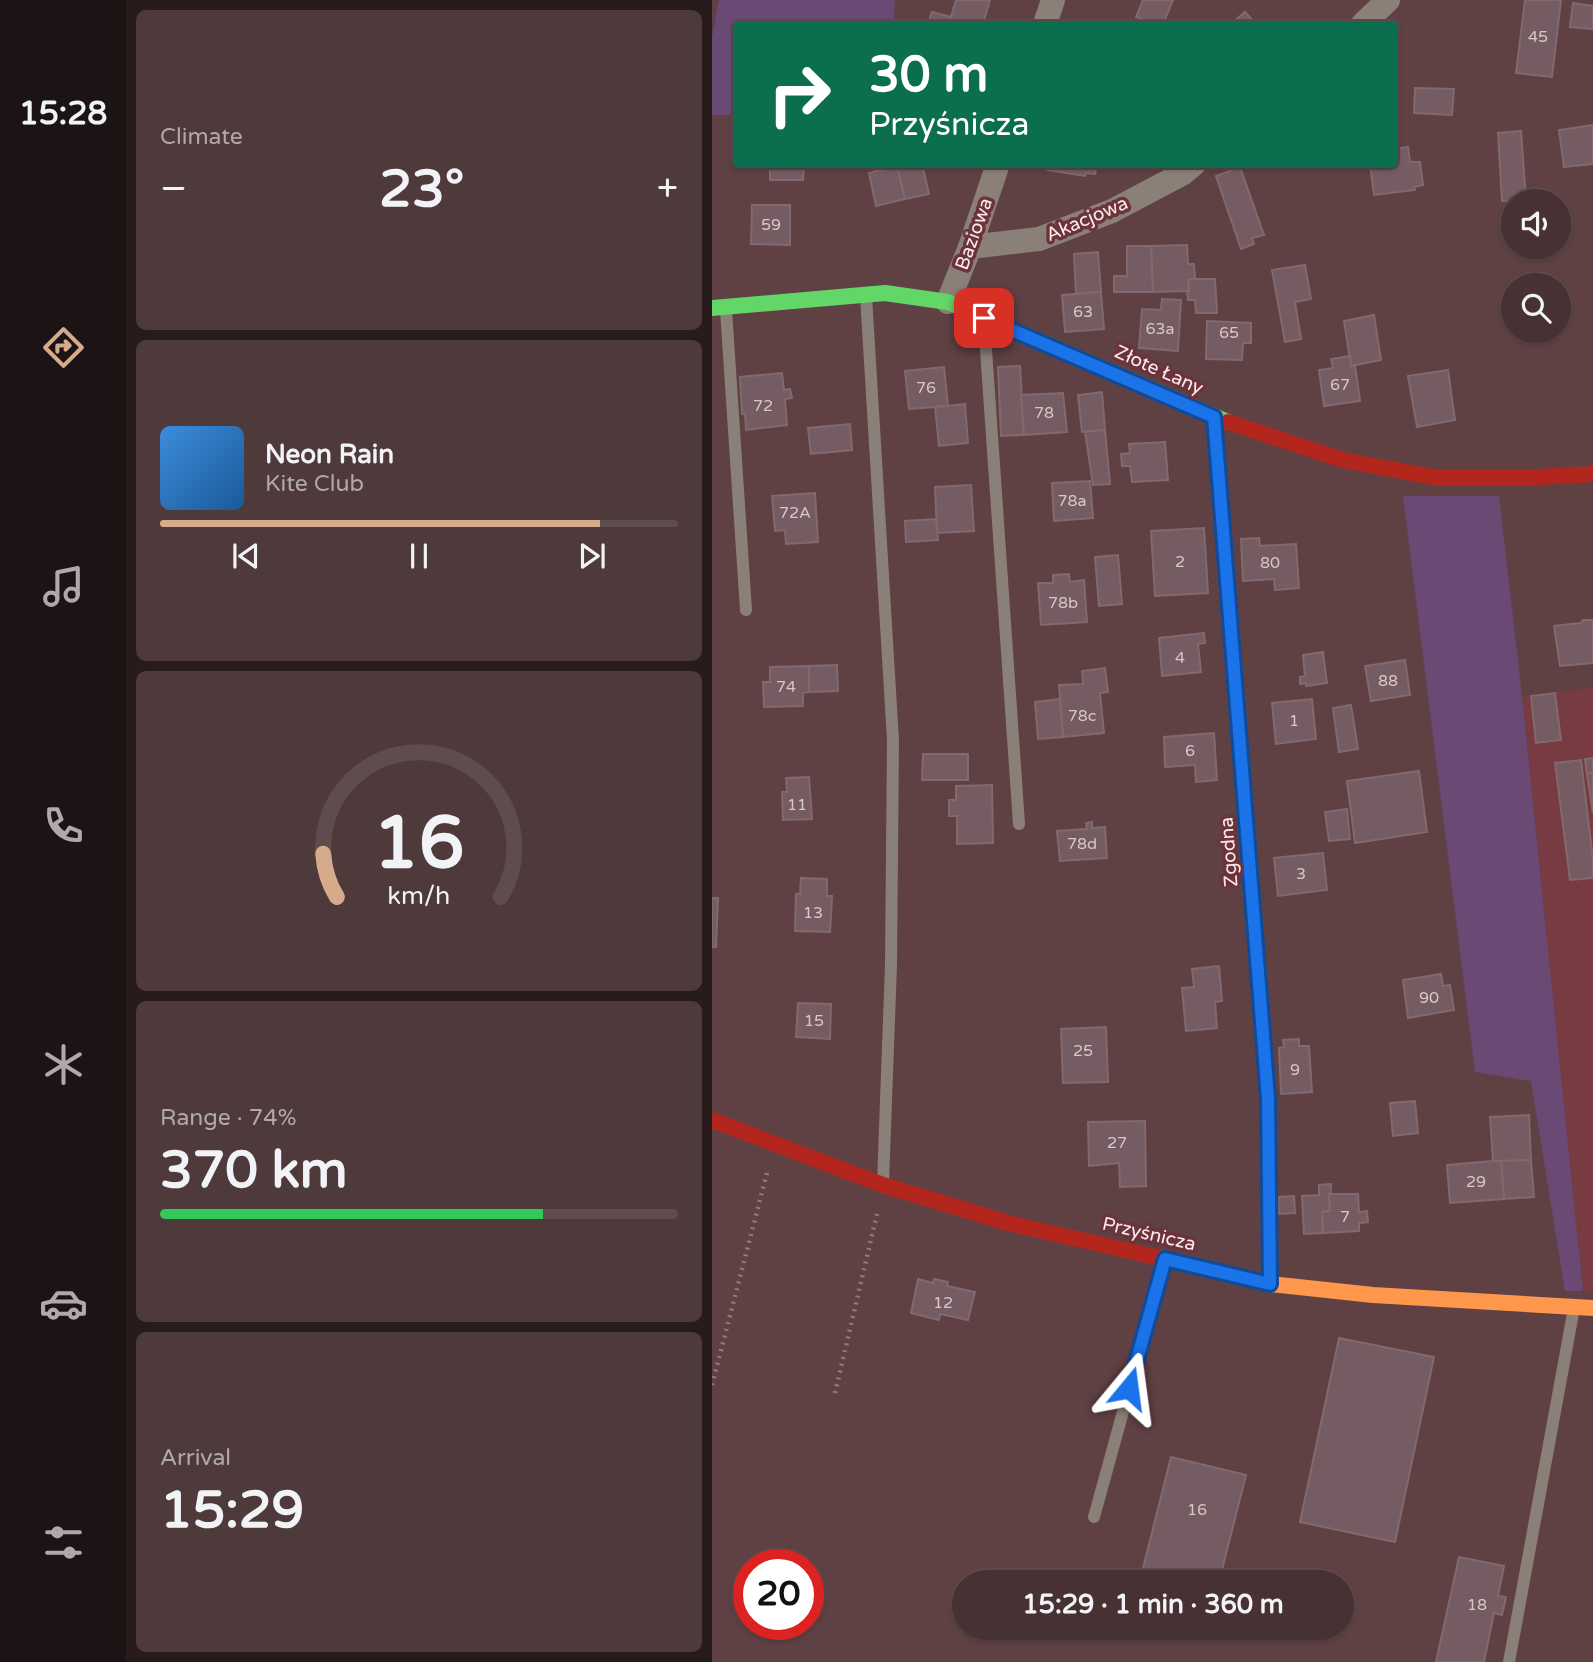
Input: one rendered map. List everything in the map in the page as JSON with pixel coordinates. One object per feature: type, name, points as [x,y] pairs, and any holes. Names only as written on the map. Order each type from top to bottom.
[{"type":"street","points":[[1046,21],[1053,0]]},
{"type":"street","points":[[1366,21],[1388,0]]},
{"type":"street","name":"Baziowa","points":[[948,302],[997,168]]},
{"type":"street","name":"Akacjowa","points":[[970,247],[1039,239],[1112,211],[1189,168]]},
{"type":"street","name":"Złote Łany","points":[[719,307],[885,293],[948,302],[1214,417],[1343,460],[1438,478],[1593,474]]},
{"type":"street","name":"Zgodna","points":[[1214,417],[1268,1098],[1270,1284]]},
{"type":"street","name":"Przyśnicza","points":[[712,1120],[883,1185],[1008,1223],[1270,1284],[1373,1295],[1593,1308]]},
{"type":"lane","points":[[866,295],[893,740],[891,965],[883,1185]]},
{"type":"lane","points":[[719,307],[746,610]]},
{"type":"lane","points":[[984,318],[1019,824]]},
{"type":"lane","points":[[1094,1517],[1165,1259]]},
{"type":"lane","points":[[1509,1662],[1574,1307]]},
{"type":"path","points":[[712,1385],[774,1145]]},
{"type":"path","points":[[835,1393],[883,1185]]},
{"type":"shaded area","points":[[719,0],[895,0],[893,21],[733,21],[733,115],[712,115],[712,37]]},
{"type":"shaded area","points":[[1403,496],[1499,496],[1583,1291],[1565,1291],[1531,1081],[1475,1072]]},
{"type":"shaded area","points":[[1593,688],[1593,1291],[1583,1291],[1522,696]]},
{"type":"building","points":[[956,0],[990,0],[984,21],[929,21],[932,12],[951,17]]},
{"type":"building","points":[[1143,0],[1173,0],[1164,21],[1147,21],[1136,17]]},
{"type":"building","points":[[1525,0],[1561,0],[1552,77],[1516,73]]},
{"type":"building","points":[[1573,3],[1593,6],[1593,29],[1570,27]]},
{"type":"building","points":[[1245,12],[1253,21],[1234,21]]},
{"type":"building","points":[[1415,88],[1454,89],[1452,115],[1414,113]]},
{"type":"building","points":[[1593,125],[1593,164],[1564,167],[1559,130]]},
{"type":"building","points":[[1521,131],[1525,189],[1501,189],[1498,133]]},
{"type":"building","points":[[1408,147],[1410,162],[1420,162],[1423,185],[1414,187],[1415,190],[1374,195],[1371,168],[1398,168],[1398,148]]},
{"type":"building","points":[[770,168],[804,168],[803,180],[770,180]]},
{"type":"building","points":[[874,168],[891,168],[875,172]]},
{"type":"building","points":[[897,168],[923,168],[929,194],[905,199]]},
{"type":"building","points":[[897,168],[905,199],[876,206],[869,173]]},
{"type":"building","points":[[1096,168],[1095,174],[1086,173],[1085,176],[1047,170]]},
{"type":"building","points":[[1240,168],[1264,235],[1252,238],[1254,244],[1241,249],[1216,176]]},
{"type":"building","points":[[752,205],[790,205],[790,245],[751,244]]},
{"type":"building","points":[[1187,245],[1188,264],[1194,264],[1195,279],[1188,280],[1189,291],[1153,292],[1151,246]]},
{"type":"building","points":[[1127,246],[1151,246],[1153,292],[1114,292],[1114,276],[1127,276]]},
{"type":"building","points":[[1098,252],[1101,292],[1076,294],[1074,254]]},
{"type":"building","points":[[1305,265],[1311,299],[1295,302],[1301,339],[1285,342],[1272,270]]},
{"type":"building","points":[[1215,279],[1217,313],[1196,313],[1195,300],[1188,300],[1187,291],[1188,280]]},
{"type":"building","points":[[1101,292],[1104,329],[1065,332],[1062,295]]},
{"type":"building","points":[[1162,299],[1181,300],[1178,351],[1139,348],[1142,309],[1161,310]]},
{"type":"building","points":[[1374,315],[1381,360],[1351,366],[1344,321]]},
{"type":"building","points":[[1207,321],[1251,323],[1251,343],[1243,343],[1242,360],[1206,359]]},
{"type":"building","points":[[1350,356],[1351,366],[1355,365],[1360,401],[1324,406],[1319,370],[1333,368],[1331,359]]},
{"type":"building","points":[[1020,366],[1024,435],[1001,436],[998,367]]},
{"type":"building","points":[[944,367],[948,406],[909,409],[905,371]]},
{"type":"building","points":[[1448,370],[1455,420],[1417,427],[1408,376]]},
{"type":"building","points":[[782,373],[784,390],[790,389],[792,398],[785,399],[787,425],[746,430],[745,414],[742,414],[740,377]]},
{"type":"building","points":[[1102,392],[1105,430],[1082,432],[1078,395]]},
{"type":"building","points":[[1063,393],[1067,432],[1024,435],[1021,395]]},
{"type":"building","points":[[965,404],[968,443],[939,446],[935,407]]},
{"type":"building","points":[[850,424],[852,450],[811,454],[808,428]]},
{"type":"building","points":[[1105,430],[1110,484],[1093,485],[1085,432]]},
{"type":"building","points":[[1165,442],[1168,480],[1132,482],[1130,466],[1122,466],[1121,454],[1130,453],[1129,444]]},
{"type":"building","points":[[1090,481],[1093,518],[1054,521],[1052,483]]},
{"type":"building","points":[[971,485],[974,531],[937,533],[935,487]]},
{"type":"building","points":[[815,493],[818,542],[786,544],[785,530],[775,531],[772,496]]},
{"type":"building","points":[[936,519],[938,540],[906,542],[905,521]]},
{"type":"building","points":[[1204,528],[1208,593],[1155,596],[1151,531]]},
{"type":"building","points":[[1259,538],[1260,546],[1296,544],[1299,588],[1275,590],[1274,579],[1243,581],[1241,539]]},
{"type":"building","points":[[1118,555],[1122,604],[1099,606],[1095,557]]},
{"type":"building","points":[[1069,574],[1070,582],[1084,580],[1087,622],[1041,625],[1038,583],[1053,583],[1053,575]]},
{"type":"building","points":[[1583,620],[1593,620],[1593,663],[1560,666],[1554,626],[1581,623]]},
{"type":"building","points":[[1204,633],[1205,643],[1198,644],[1201,672],[1162,676],[1159,638]]},
{"type":"building","points":[[1323,652],[1327,683],[1306,686],[1306,683],[1300,684],[1300,677],[1305,676],[1303,655]]},
{"type":"building","points":[[1405,660],[1410,695],[1371,701],[1365,666]]},
{"type":"building","points":[[837,665],[838,691],[809,692],[809,666]]},
{"type":"building","points":[[809,666],[809,692],[803,693],[803,706],[764,707],[763,682],[770,682],[770,667]]},
{"type":"building","points":[[1105,668],[1108,692],[1100,693],[1104,733],[1063,737],[1059,685],[1083,684],[1082,671]]},
{"type":"building","points":[[1555,693],[1561,740],[1536,743],[1531,696]]},
{"type":"building","points":[[1060,699],[1063,737],[1038,739],[1035,702]]},
{"type":"building","points":[[1312,699],[1316,739],[1276,744],[1272,703]]},
{"type":"building","points":[[1351,705],[1358,749],[1339,752],[1333,708]]},
{"type":"building","points":[[1214,733],[1217,780],[1196,782],[1195,765],[1165,767],[1164,737]]},
{"type":"building","points":[[923,754],[968,754],[968,780],[922,780]]},
{"type":"building","points":[[1593,758],[1593,773],[1587,774],[1585,759]]},
{"type":"building","points":[[1581,760],[1593,878],[1570,880],[1555,763]]},
{"type":"building","points":[[1419,771],[1427,832],[1355,843],[1347,781]]},
{"type":"building","points":[[1593,773],[1593,813],[1587,774]]},
{"type":"building","points":[[809,777],[812,819],[783,820],[782,792],[787,792],[786,778]]},
{"type":"building","points":[[992,785],[993,843],[957,844],[957,816],[949,816],[949,800],[956,800],[956,786]]},
{"type":"building","points":[[1347,809],[1350,839],[1329,841],[1325,812]]},
{"type":"building","points":[[1092,822],[1092,828],[1105,827],[1107,858],[1060,861],[1057,831],[1087,829],[1086,823]]},
{"type":"building","points":[[1323,853],[1327,890],[1278,896],[1274,858]]},
{"type":"building","points":[[801,878],[827,879],[827,896],[832,896],[830,932],[795,931],[796,894],[800,894]]},
{"type":"building","points":[[712,898],[718,898],[716,947],[712,947]]},
{"type":"building","points":[[1219,966],[1222,1001],[1215,1002],[1217,1028],[1186,1031],[1182,988],[1194,987],[1192,969]]},
{"type":"building","points":[[1441,974],[1443,986],[1450,985],[1454,1010],[1408,1018],[1403,980]]},
{"type":"building","points":[[798,1003],[831,1004],[830,1039],[796,1037]]},
{"type":"building","points":[[1106,1027],[1108,1082],[1063,1083],[1061,1029]]},
{"type":"building","points":[[1299,1039],[1299,1046],[1309,1046],[1312,1092],[1281,1094],[1279,1048],[1284,1047],[1283,1040]]},
{"type":"building","points":[[1415,1101],[1418,1133],[1393,1136],[1390,1103]]},
{"type":"building","points":[[1529,1115],[1531,1160],[1493,1161],[1490,1117]]},
{"type":"building","points":[[1145,1121],[1146,1186],[1120,1187],[1119,1163],[1089,1166],[1088,1122]]},
{"type":"building","points":[[1531,1160],[1534,1197],[1504,1199],[1501,1161]]},
{"type":"building","points":[[1501,1161],[1504,1199],[1450,1203],[1447,1165]]},
{"type":"building","points":[[1331,1184],[1330,1211],[1322,1212],[1323,1233],[1304,1234],[1302,1196],[1319,1195],[1319,1185]]},
{"type":"building","points":[[1329,1194],[1358,1194],[1359,1212],[1367,1211],[1368,1222],[1359,1223],[1359,1231],[1323,1233],[1322,1212],[1330,1211]]},
{"type":"building","points":[[1294,1196],[1295,1213],[1279,1214],[1278,1197]]},
{"type":"building","points":[[918,1279],[933,1283],[934,1279],[948,1282],[947,1286],[975,1292],[968,1320],[940,1314],[939,1320],[911,1313]]},
{"type":"building","points":[[1339,1338],[1434,1357],[1395,1542],[1300,1522]]},
{"type":"building","points":[[1171,1457],[1246,1475],[1222,1570],[1143,1570]]},
{"type":"building","points":[[1459,1557],[1504,1566],[1498,1596],[1506,1597],[1502,1615],[1494,1613],[1484,1662],[1436,1662]]},
{"type":"traffic: fast","points":[[712,308],[885,293],[948,302],[1228,422]]},
{"type":"traffic: fast","points":[[1214,417],[1262,1019]]},
{"type":"traffic: slow","points":[[1262,1019],[1268,1098],[1270,1284]]},
{"type":"traffic: slow","points":[[1160,1258],[1270,1284],[1373,1295],[1593,1308]]},
{"type":"traffic: jam","points":[[1228,422],[1343,460],[1438,478],[1593,474]]},
{"type":"traffic: jam","points":[[712,1120],[883,1185],[1008,1223],[1160,1258]]},
{"type":"route","points":[[984,318],[1214,417],[1268,1098],[1270,1284],[1165,1259],[1129,1388]]}]
